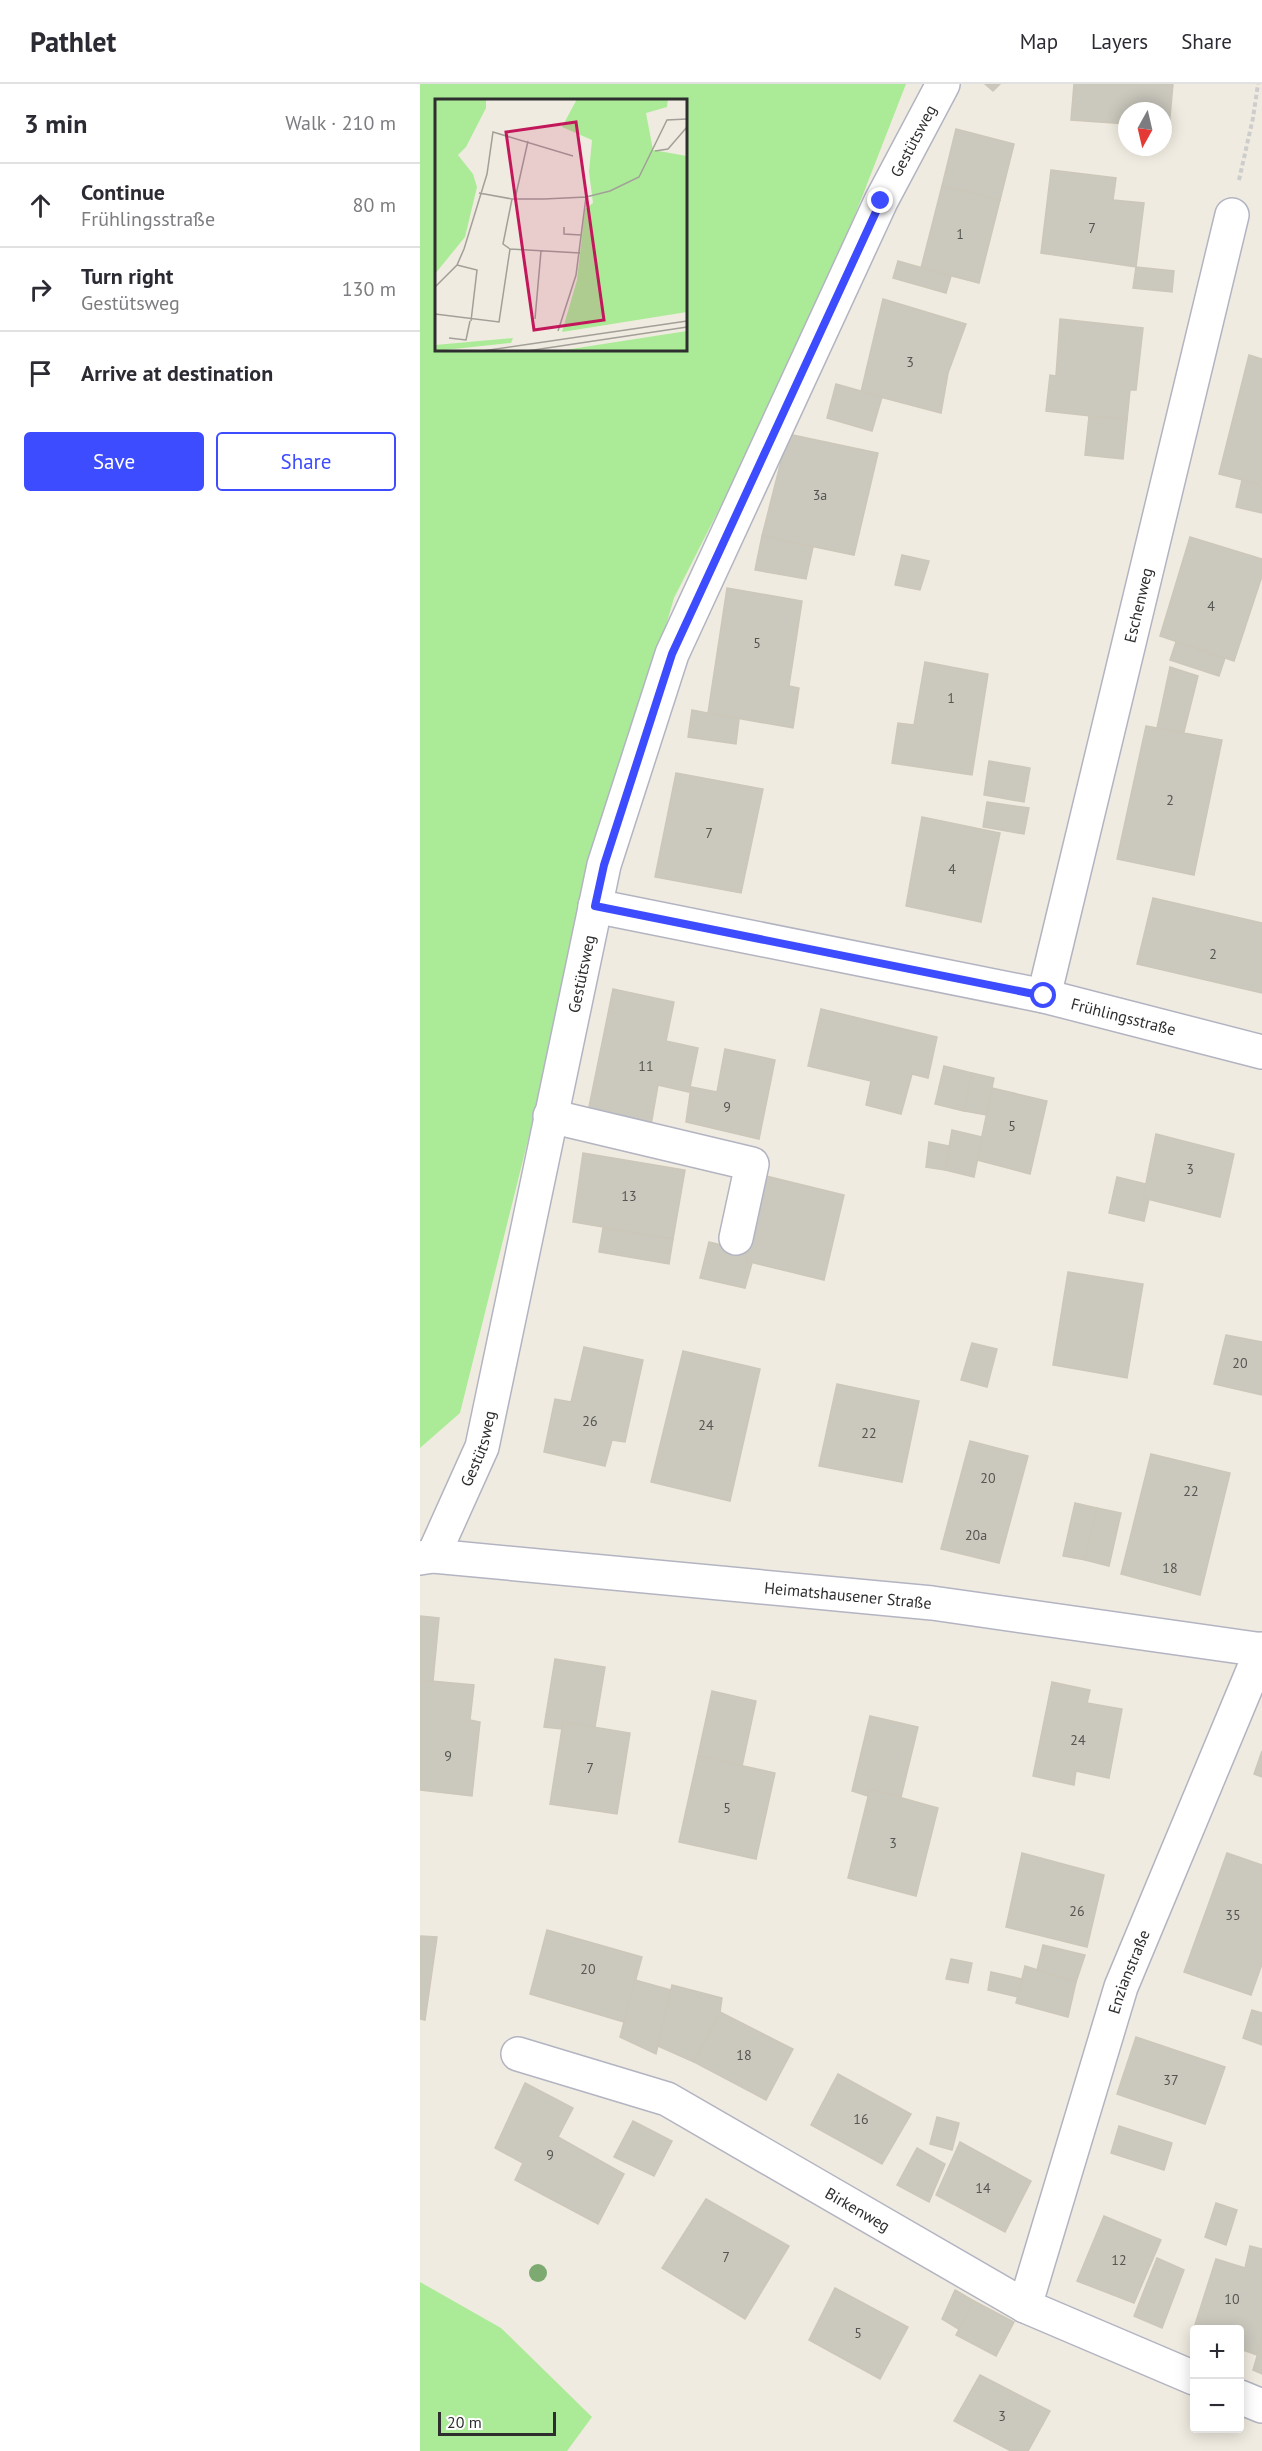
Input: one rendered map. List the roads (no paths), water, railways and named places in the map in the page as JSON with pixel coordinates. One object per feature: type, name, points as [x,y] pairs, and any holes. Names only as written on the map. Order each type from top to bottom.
[{"type":"street","name":"Gestütsweg","points":[[426,1557],[482,1447],[604,865],[672,654],[881,201],[943,84]]},
{"type":"street","name":"Eschenweg","points":[[1044,996],[1232,215]]},
{"type":"street","name":"Frühlingsstraße","points":[[595,906],[1044,996],[1262,1052]]},
{"type":"street","points":[[550,1116],[752,1164],[736,1238]]},
{"type":"street","name":"Heimatshausener Straße","points":[[426,1557],[932,1603],[1262,1650]]},
{"type":"street","name":"Enzianstraße","points":[[1025,2306],[1121,1987],[1262,1650]]},
{"type":"street","name":"Birkenweg","points":[[518,2054],[667,2099],[1025,2306],[1190,2376]]},
{"type":"street","points":[[1244,2399],[1262,2406]]}]
